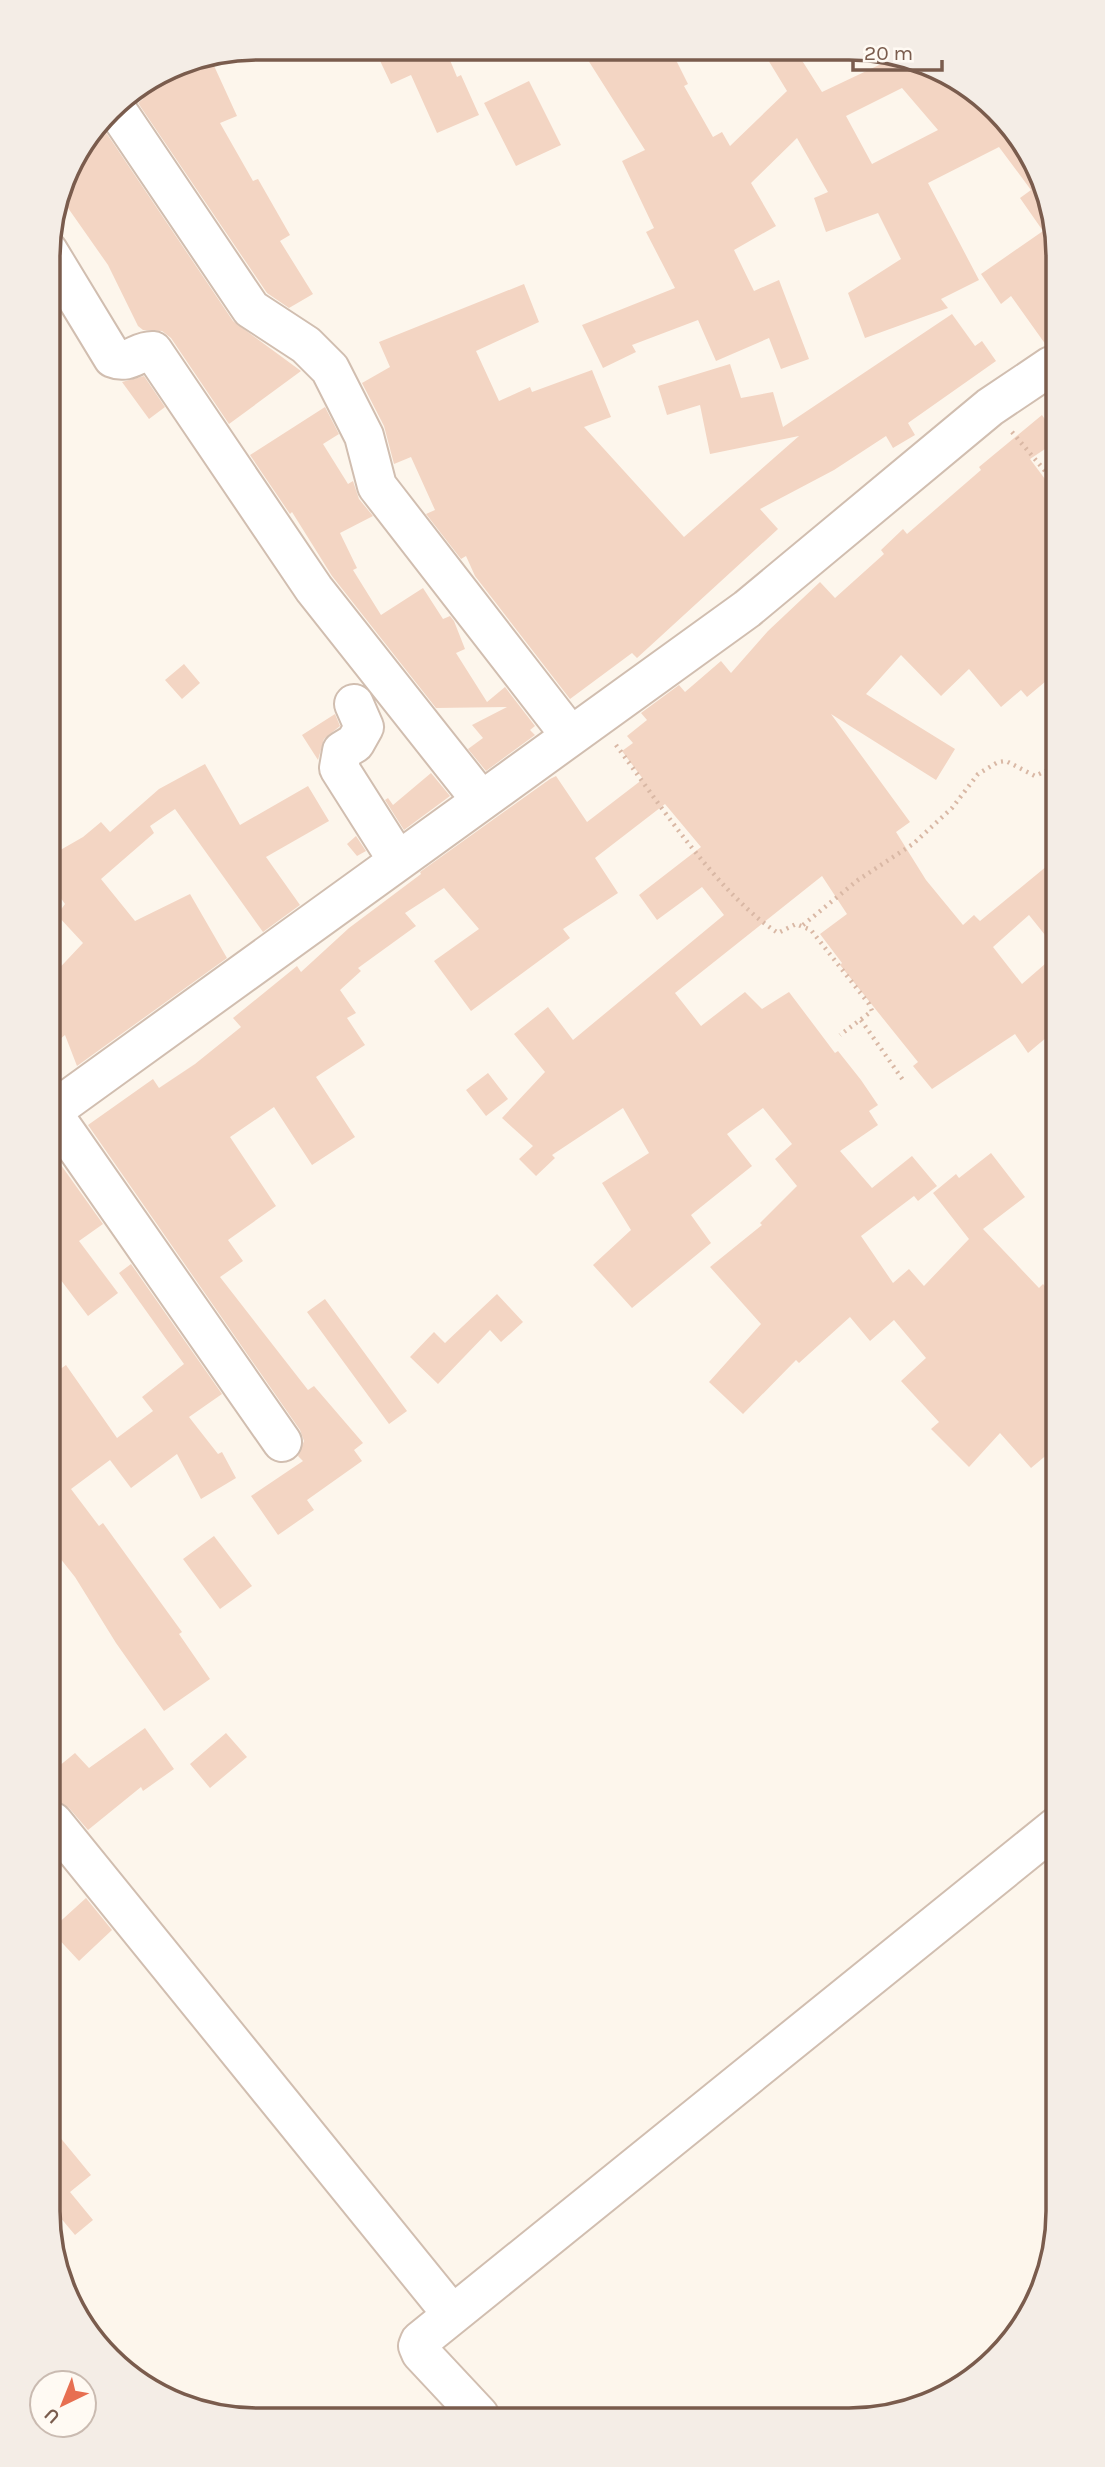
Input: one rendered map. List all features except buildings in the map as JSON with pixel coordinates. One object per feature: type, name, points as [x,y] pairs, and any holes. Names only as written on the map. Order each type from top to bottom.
[{"type":"street","points":[[120,115],[251,309],[306,345],[330,369],[364,436],[377,486],[582,726]]},
{"type":"street","points":[[60,271],[113,358],[130,360],[146,351],[153,351],[314,589],[481,800]]},
{"type":"street","points":[[60,1105],[747,609],[990,407],[1046,369]]},
{"type":"street","points":[[354,704],[364,727],[363,734],[342,751],[339,768],[398,861]]},
{"type":"street","points":[[60,1125],[282,1442]]},
{"type":"street","points":[[60,1831],[452,2314]]},
{"type":"street","points":[[474,2408],[418,2346],[452,2314],[1045,1836]]},
{"type":"path","points":[[990,407],[1046,472]]},
{"type":"path","points":[[582,726],[746,906],[778,933],[803,925],[858,880],[913,844],[952,808],[978,774],[998,762],[1006,761],[1035,776],[1046,771]]},
{"type":"path","points":[[803,925],[811,930],[869,1003],[872,1011],[840,1035]]},
{"type":"path","points":[[861,1020],[905,1083]]}]
